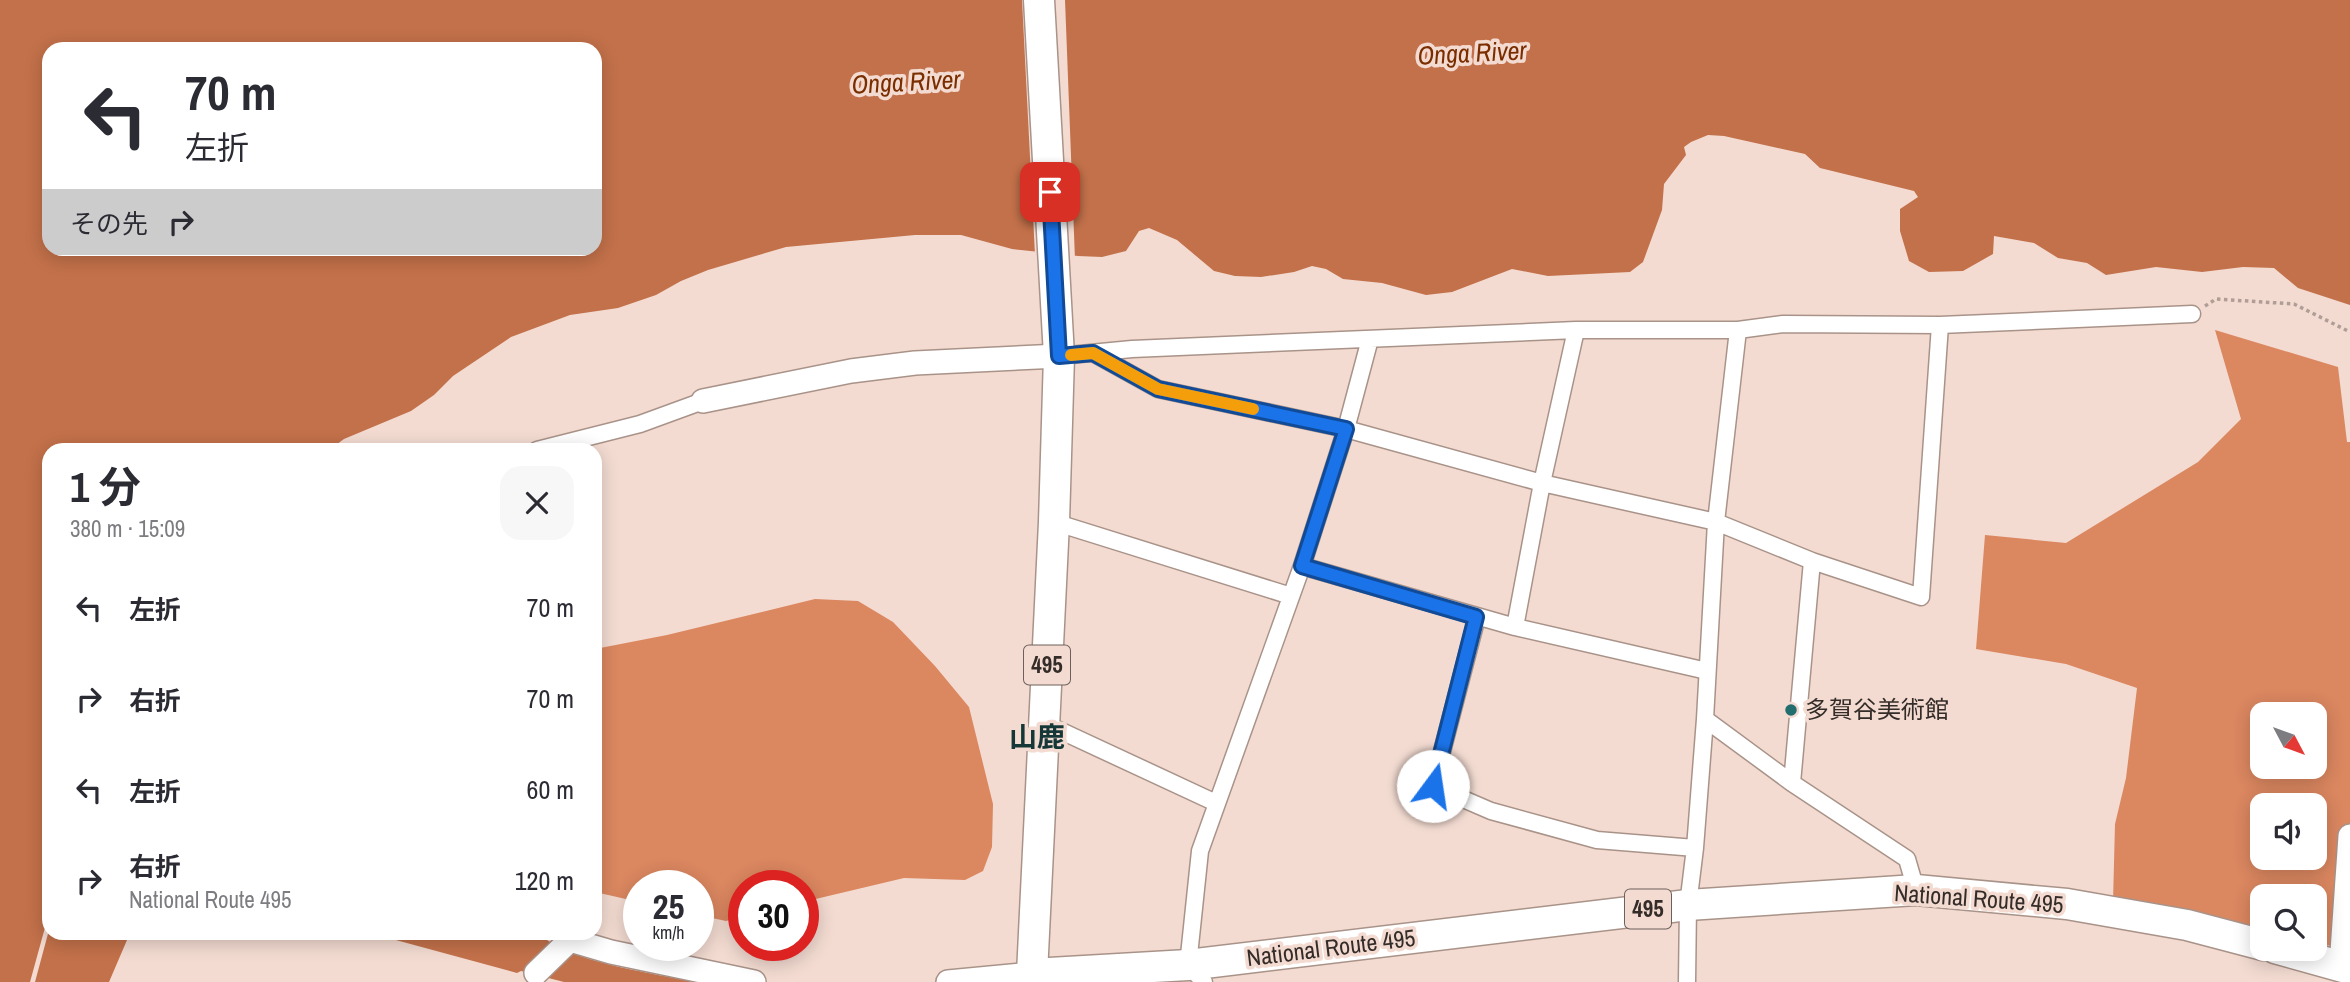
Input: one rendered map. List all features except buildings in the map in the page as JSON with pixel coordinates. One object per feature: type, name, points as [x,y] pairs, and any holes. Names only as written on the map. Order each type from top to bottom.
[{"type":"highway","name":"495","points":[[1031,978],[1054,522],[1059,356],[1040,0]]},
{"type":"highway","name":"National Route 495","points":[[1031,978],[1196,974],[1688,905],[1916,890],[2067,904],[2187,925],[2250,942]]},
{"type":"highway","points":[[2324,961],[2346,967]]},
{"type":"street","points":[[565,443],[640,424],[702,401],[851,371],[915,363],[1576,330],[1738,330],[1783,324],[1940,325],[2192,314]]},
{"type":"street","points":[[1093,353],[1158,389],[1346,429],[1542,483],[1716,522],[1812,561],[1921,597],[1940,325]]},
{"type":"street","points":[[1515,627],[1542,483],[1576,330]]},
{"type":"street","points":[[1687,982],[1688,905],[1705,719],[1716,522],[1738,330]]},
{"type":"street","points":[[1196,974],[1200,850],[1302,566],[1346,429],[1370,339]]},
{"type":"street","points":[[1054,522],[1291,596]]},
{"type":"street","points":[[1792,783],[1812,561]]},
{"type":"street","points":[[1302,566],[1476,617],[1707,671]]},
{"type":"street","points":[[1476,617],[1433,786],[1491,811],[1597,840],[1695,848]]},
{"type":"street","points":[[1705,719],[1792,783],[1907,859],[1916,890]]},
{"type":"street","points":[[1044,723],[1216,803]]},
{"type":"street","points":[[2346,967],[2350,836]]},
{"type":"street","points":[[530,978],[565,940]]},
{"type":"street","points":[[569,940],[611,952],[754,982]]},
{"type":"street","points":[[948,982],[1031,978]]},
{"type":"path","points":[[2192,314],[2216,299],[2294,304],[2350,332]]},
{"type":"shaded area","points":[[2215,330],[2338,367],[2347,442],[2350,442],[2350,949],[2327,945],[2327,884],[2250,884],[2250,930],[2113,902],[2115,824],[2126,778],[2137,688],[2066,664],[1976,649],[1985,535],[2066,543],[2198,462],[2241,419]]},
{"type":"shaded area","points":[[815,599],[858,601],[893,622],[969,707],[993,804],[992,847],[983,871],[965,880],[904,878],[819,898],[819,870],[728,870],[726,921],[714,918],[714,870],[623,870],[623,898],[602,894],[602,648],[667,635]]},
{"type":"water","name":"Onga River","points":[[0,0],[2350,0],[2350,305],[2298,288],[2274,268],[2243,267],[2202,272],[2156,267],[2106,275],[2087,263],[2058,258],[2034,243],[1994,236],[1993,254],[1963,271],[1929,272],[1909,261],[1900,231],[1900,209],[1918,197],[1914,191],[1820,168],[1805,154],[1708,135],[1684,147],[1686,155],[1664,184],[1662,210],[1643,262],[1630,272],[1548,276],[1512,269],[1452,292],[1426,295],[1382,283],[1343,279],[1326,269],[1312,266],[1261,277],[1235,276],[1214,271],[1177,240],[1149,228],[1139,231],[1126,251],[1102,257],[1012,249],[961,235],[915,235],[786,247],[708,270],[656,295],[618,308],[570,315],[511,337],[453,376],[434,395],[411,411],[339,443],[42,443],[42,938],[30,982],[0,982]]},
{"type":"water","points":[[46,940],[127,940],[109,982],[35,982]]},
{"type":"water","points":[[396,940],[548,940],[589,959],[694,982],[564,982],[521,971],[517,973]]},
{"type":"pier","points":[[1022,0],[1065,0],[1075,260],[1035,255]]},
{"type":"slow traffic","points":[[1071,355],[1093,353],[1158,389],[1253,409]]},
{"type":"place","name":"多賀谷美術館","points":[[1791,710]]},
{"type":"district","name":"山鹿","points":[[1037,737]]},
{"type":"route","points":[[1050,192],[1059,356],[1093,353],[1158,389],[1346,429],[1302,566],[1476,617],[1433,786]]}]
